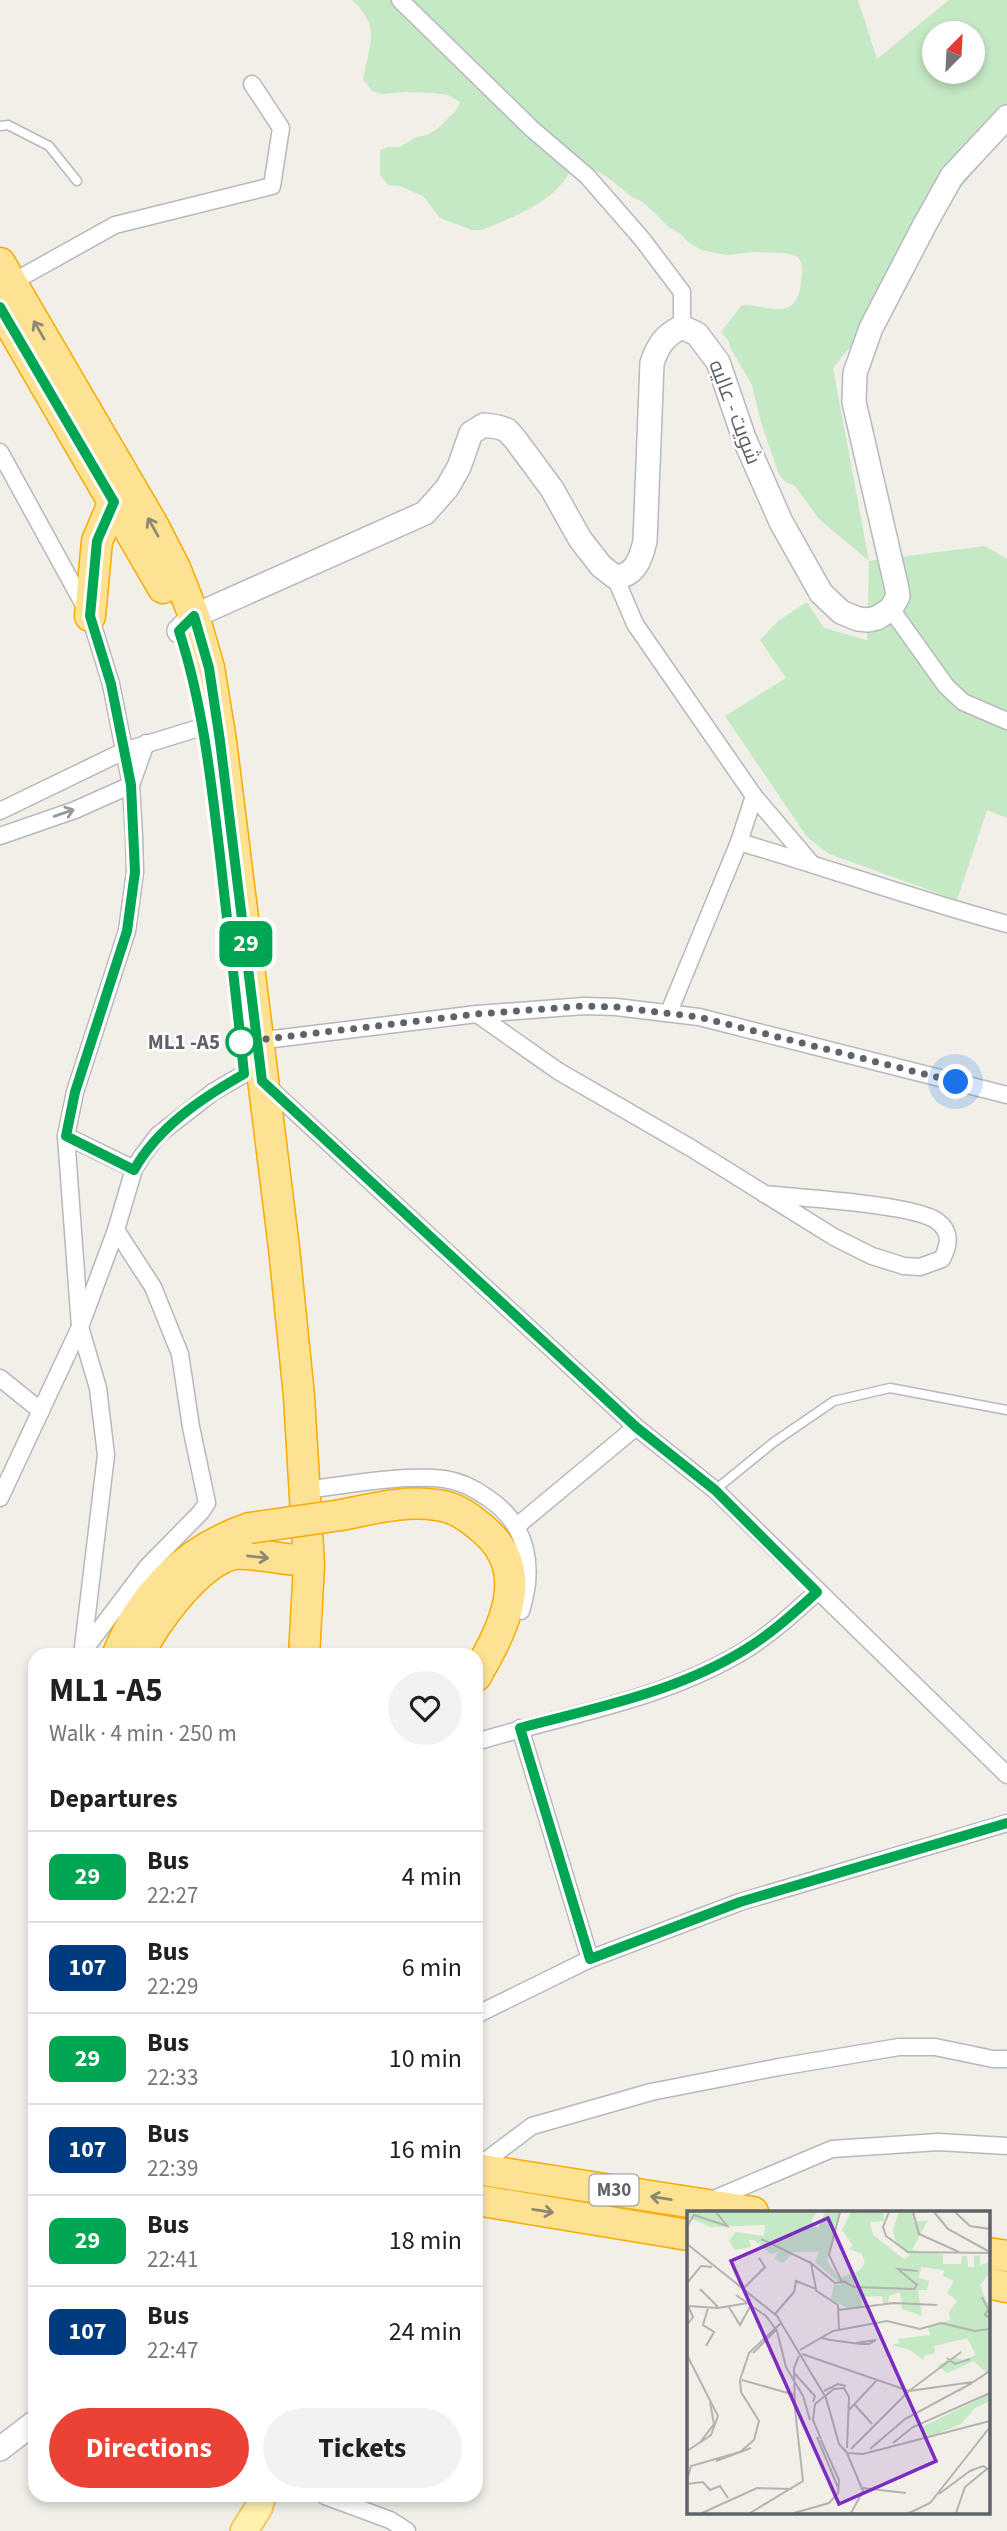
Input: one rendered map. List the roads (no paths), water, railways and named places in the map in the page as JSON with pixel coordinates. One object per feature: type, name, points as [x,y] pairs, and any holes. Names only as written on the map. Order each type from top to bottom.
[{"type":"highway","points":[[4,284],[114,502],[187,623],[209,668],[257,1041],[253,1078],[284,1387],[296,1560],[290,1648]]},
{"type":"highway","points":[[4,284],[153,525],[175,568],[187,623],[189,660],[209,762],[232,945],[253,1078],[284,1248],[309,1565],[304,1648]]},
{"type":"highway","points":[[90,616],[97,541],[114,502]]},
{"type":"highway","points":[[121,1648],[135,1616],[175,1570],[210,1544],[250,1528],[399,1504],[439,1505],[456,1509],[493,1537],[510,1576],[508,1609],[500,1633],[483,1663]]},
{"type":"highway","points":[[142,1648],[179,1594],[216,1562],[235,1554],[296,1560]]},
{"type":"highway","name":"M30","points":[[483,2170],[742,2211]]},
{"type":"highway","name":"M30","points":[[483,2201],[687,2235]]},
{"type":"main road","points":[[244,2531],[260,2502]]},
{"type":"street","points":[[400,0],[532,128],[587,176],[682,292],[682,327],[668,334],[659,345],[652,363],[645,541],[641,558],[632,571],[615,577]]},
{"type":"street","points":[[4,284],[115,225],[272,186],[281,128],[252,84]]},
{"type":"street","points":[[1007,117],[981,142],[953,176],[923,226],[871,328],[855,373],[854,402],[897,589],[898,596],[891,609],[946,685],[964,702],[1007,721]]},
{"type":"street","name":"شويت - عاليه","points":[[682,327],[697,334],[718,362],[744,438],[781,522],[821,593],[841,612],[858,620],[877,618],[891,609]]},
{"type":"street","points":[[187,623],[425,513],[447,488],[459,467],[471,433],[484,425],[498,426],[507,430],[552,489],[594,559],[615,577],[635,624],[754,796],[810,862]]},
{"type":"street","points":[[0,454],[90,616],[111,684],[131,785],[135,872],[127,931],[75,1092],[66,1136],[80,1327],[98,1388],[106,1455],[84,1648]]},
{"type":"street","points":[[0,811],[124,751],[202,727]]},
{"type":"street","points":[[0,836],[75,810],[131,785],[146,743]]},
{"type":"street","points":[[669,1013],[739,842],[754,796]]},
{"type":"street","points":[[739,842],[810,862],[944,907],[1007,924]]},
{"type":"street","points":[[257,1041],[477,1014],[584,1006],[699,1017],[1007,1095]]},
{"type":"street","points":[[477,1014],[558,1071],[691,1148],[764,1194],[834,1237],[872,1256],[904,1266],[920,1267],[942,1259],[948,1247],[949,1237],[945,1229],[927,1215],[764,1194]]},
{"type":"street","points":[[0,1498],[80,1327],[116,1230],[134,1170],[158,1135],[213,1092],[253,1078],[636,1427],[715,1490],[1007,1776]]},
{"type":"street","points":[[66,1136],[134,1170]]},
{"type":"street","points":[[87,1648],[139,1576],[201,1513],[207,1503],[191,1427],[180,1354],[153,1287],[116,1230]]},
{"type":"street","points":[[0,1378],[41,1412]]},
{"type":"street","points":[[517,1526],[636,1427]]},
{"type":"street","points":[[305,1490],[429,1478],[454,1481],[491,1500],[517,1526],[525,1547],[526,1594],[520,1611]]},
{"type":"street","points":[[483,1740],[660,1691],[745,1650],[769,1634],[817,1592]]},
{"type":"street","points":[[520,1728],[590,1959]]},
{"type":"street","points":[[483,2012],[590,1959],[740,1902],[1007,1823]]},
{"type":"street","points":[[483,2164],[532,2126],[651,2092],[899,2047],[935,2047],[993,2059],[1007,2059]]},
{"type":"street","points":[[703,2204],[832,2149],[938,2143],[1007,2146]]},
{"type":"street","points":[[0,2449],[28,2427]]},
{"type":"street","points":[[341,2502],[390,2520],[407,2531]]},
{"type":"lane","points":[[0,125],[8,125],[49,146],[77,181]]},
{"type":"lane","points":[[715,1490],[774,1442],[834,1401],[890,1388],[1007,1410]]},
{"type":"place","name":"ML1 -A5","points":[[241,1042]]}]
